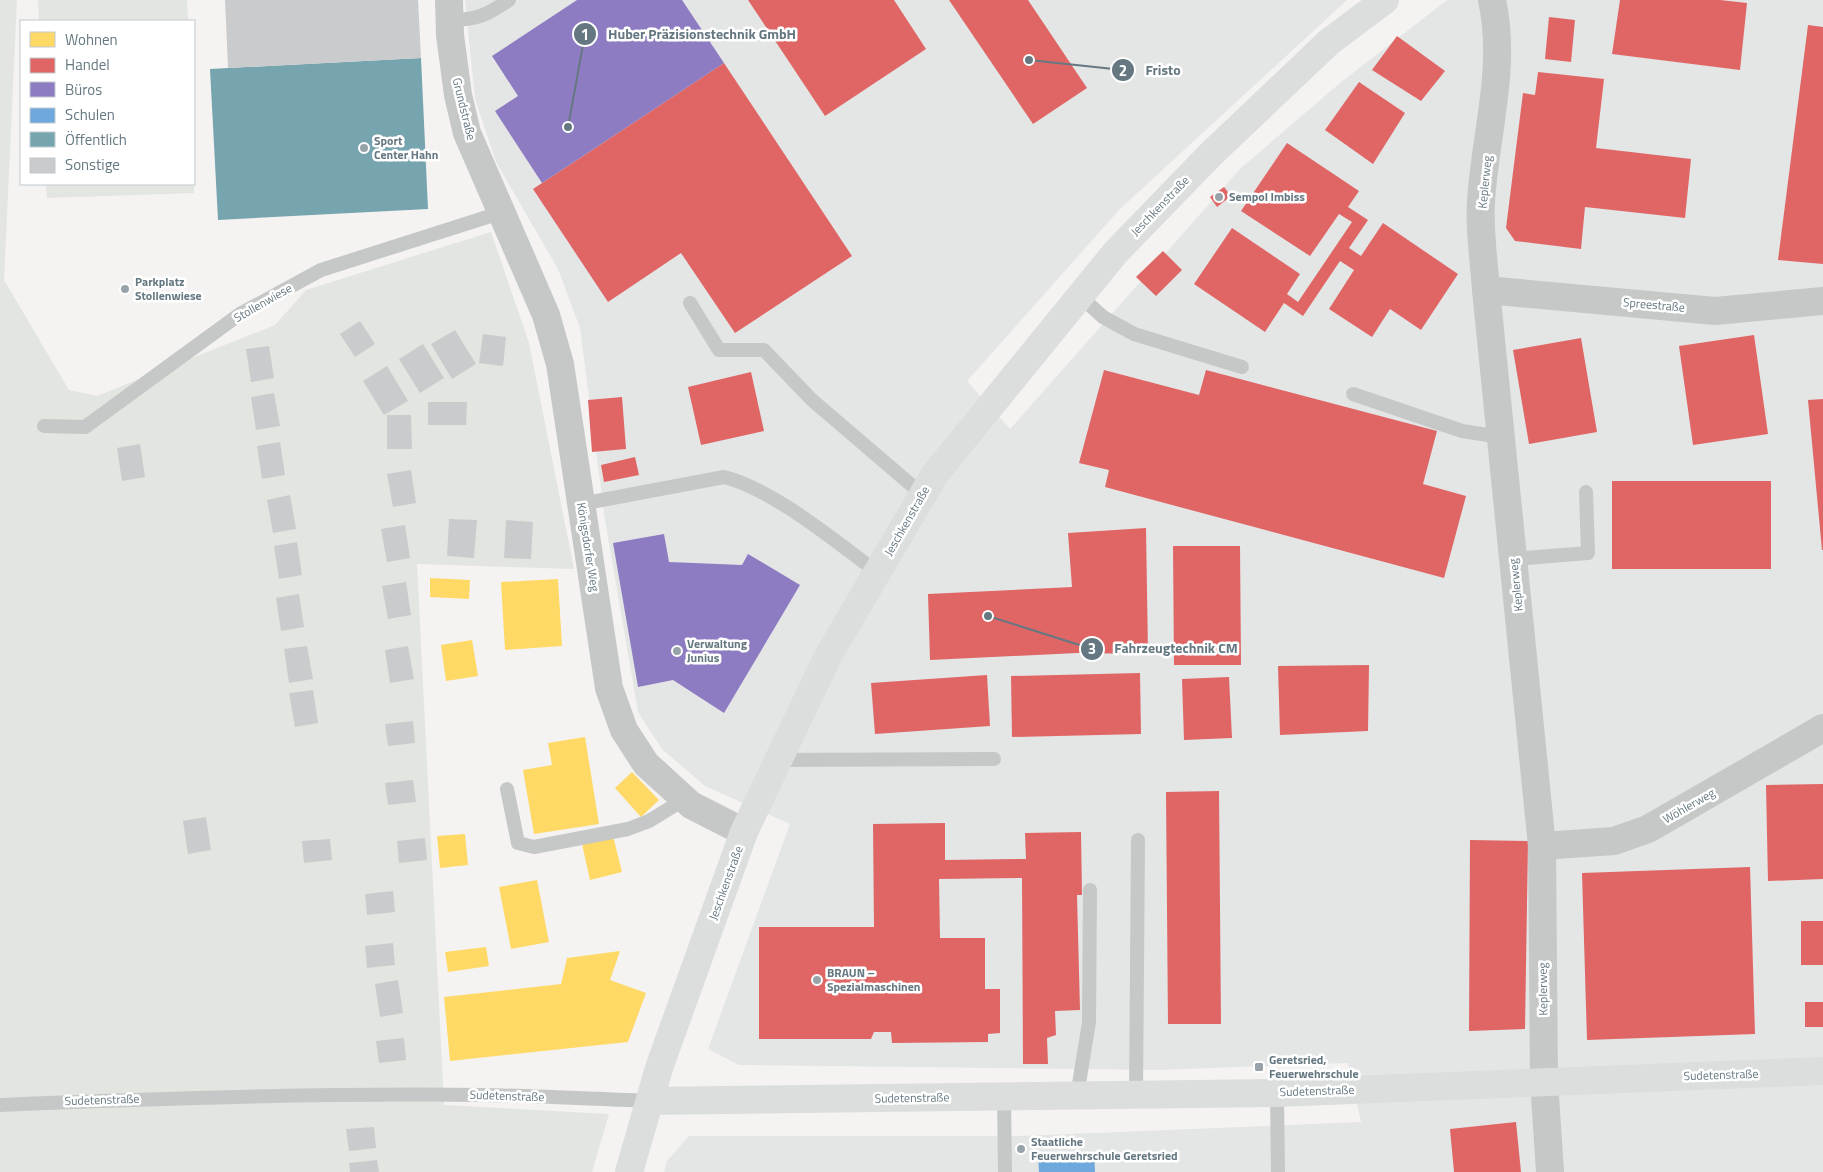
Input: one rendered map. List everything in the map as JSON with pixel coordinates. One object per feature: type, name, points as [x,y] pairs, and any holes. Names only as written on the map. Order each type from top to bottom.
[{"type":"street","name":"Jeschkenstraße","points":[[629,1172],[660,1065],[744,832],[828,656],[935,474],[1116,252],[1210,155],[1328,42],[1385,0]]},
{"type":"street","name":"Keplerweg","points":[[1492,0],[1497,21],[1497,87],[1481,202],[1486,290],[1542,846],[1544,1081],[1550,1172]]},
{"type":"street","name":"Grundstraße","points":[[450,10],[458,95],[468,133],[503,212]]},
{"type":"street","name":"Königsdorfer Weg","points":[[503,212],[546,315],[560,364],[609,688],[624,730],[646,764],[684,799],[744,832]]},
{"type":"street","name":"Spreestraße","points":[[1486,290],[1714,311],[1823,301]]},
{"type":"street","name":"Wöhlerweg","points":[[1542,846],[1614,841],[1648,829],[1823,728]]},
{"type":"street","name":"Sudetenstraße","points":[[650,1101],[1277,1093],[1823,1071]]},
{"type":"lane","points":[[450,10],[473,20],[490,13],[509,0]]},
{"type":"lane","name":"Stollenwiese","points":[[44,426],[85,427],[240,314],[321,270],[503,212]]},
{"type":"lane","points":[[1080,296],[1104,317],[1134,334],[1242,367]]},
{"type":"lane","points":[[690,303],[719,350],[764,350],[812,400],[923,495]]},
{"type":"lane","points":[[1353,394],[1462,431],[1501,437]]},
{"type":"lane","points":[[581,504],[724,477],[741,481],[787,508],[878,572]]},
{"type":"lane","points":[[1513,558],[1588,553],[1586,492]]},
{"type":"lane","points":[[778,760],[994,759]]},
{"type":"lane","points":[[507,789],[518,843],[534,847],[628,829],[649,821],[684,799]]},
{"type":"lane","points":[[1136,1095],[1138,840]]},
{"type":"lane","points":[[1077,1096],[1089,1022],[1090,890]]},
{"type":"lane","points":[[1277,1093],[1278,1172]]},
{"type":"lane","name":"Sudetenstraße","points":[[0,1104],[205,1096],[398,1095],[486,1095],[650,1101]]},
{"type":"lane","points":[[1004,1096],[1005,1172]]},
{"type":"shaded area","points":[[0,0],[17,0],[4,280],[69,390],[97,396],[275,325],[306,290],[491,232],[529,343],[574,569],[417,564],[444,1105],[609,1114],[592,1172],[0,1172]]},
{"type":"shaded area","points":[[38,0],[187,0],[188,20],[39,20]]},
{"type":"shaded area","points":[[465,0],[1347,0],[1119,210],[967,381],[1010,429],[1241,168],[1340,83],[1447,0],[1823,0],[1823,1172],[664,1172],[667,1161],[689,1136],[1021,1136],[1361,1122],[1348,1063],[1158,1070],[739,1065],[708,1049],[790,824],[705,786],[662,749],[638,712],[605,520],[580,328],[558,269],[496,162],[475,99]]},
{"type":"shaded area","points":[[46,185],[194,185],[194,193],[47,198]]},
{"type":"building: Wohnen","points":[[430,578],[470,580],[469,599],[430,597]]},
{"type":"building: Wohnen","points":[[558,579],[562,646],[505,650],[501,582]]},
{"type":"building: Wohnen","points":[[472,640],[478,676],[446,681],[441,645]]},
{"type":"building: Wohnen","points":[[585,737],[599,824],[534,834],[523,770],[552,765],[548,743]]},
{"type":"building: Wohnen","points":[[632,772],[659,800],[641,817],[615,788]]},
{"type":"building: Wohnen","points":[[465,834],[468,865],[440,868],[437,836]]},
{"type":"building: Wohnen","points":[[613,836],[622,872],[590,880],[582,844]]},
{"type":"building: Wohnen","points":[[537,880],[549,942],[511,949],[499,887]]},
{"type":"building: Wohnen","points":[[486,947],[489,966],[448,972],[445,952]]},
{"type":"building: Wohnen","points":[[620,951],[610,980],[646,993],[628,1042],[450,1061],[444,997],[561,984],[567,958]]},
{"type":"building: Handel","points":[[748,0],[894,0],[926,49],[825,116]]},
{"type":"building: Handel","points":[[949,0],[1028,0],[1087,88],[1033,124]]},
{"type":"building: Handel","points":[[1620,0],[1720,0],[1747,3],[1740,70],[1612,54]]},
{"type":"building: Handel","points":[[1549,17],[1575,20],[1571,62],[1545,59]]},
{"type":"building: Handel","points":[[1808,25],[1823,27],[1823,264],[1778,260]]},
{"type":"building: Handel","points":[[1397,36],[1445,71],[1421,101],[1372,70]]},
{"type":"building: Handel","points":[[724,63],[852,256],[735,333],[681,253],[608,302],[533,189]]},
{"type":"building: Handel","points":[[1538,72],[1604,79],[1596,148],[1691,159],[1685,218],[1585,207],[1581,249],[1515,241],[1506,228],[1523,93],[1535,95]]},
{"type":"building: Handel","points":[[1359,82],[1405,113],[1373,164],[1325,130]]},
{"type":"building: Handel","points":[[1287,143],[1359,191],[1348,207],[1368,220],[1349,248],[1361,256],[1383,223],[1458,274],[1421,330],[1390,309],[1372,337],[1329,309],[1354,270],[1340,261],[1303,316],[1284,303],[1265,332],[1194,284],[1232,228],[1300,274],[1287,294],[1298,302],[1352,222],[1339,214],[1310,256],[1241,211]]},
{"type":"building: Handel","points":[[1224,187],[1231,196],[1217,207],[1210,197]]},
{"type":"building: Handel","points":[[1163,251],[1182,270],[1156,296],[1136,277]]},
{"type":"building: Handel","points":[[1754,335],[1768,434],[1693,445],[1679,346]]},
{"type":"building: Handel","points":[[1581,338],[1597,432],[1529,444],[1513,350]]},
{"type":"building: Handel","points":[[1104,370],[1199,395],[1206,370],[1437,431],[1423,484],[1466,496],[1444,578],[1105,487],[1109,470],[1079,463]]},
{"type":"building: Handel","points":[[751,372],[764,431],[701,445],[688,387]]},
{"type":"building: Handel","points":[[622,397],[626,449],[592,452],[588,400]]},
{"type":"building: Handel","points":[[1823,399],[1823,550],[1822,550],[1808,400]]},
{"type":"building: Handel","points":[[635,457],[639,475],[604,482],[601,465]]},
{"type":"building: Handel","points":[[1612,481],[1771,481],[1771,569],[1612,569]]},
{"type":"building: Handel","points":[[1146,528],[1148,654],[1077,653],[930,660],[928,594],[1072,587],[1068,533]]},
{"type":"building: Handel","points":[[1173,546],[1240,546],[1241,665],[1174,665]]},
{"type":"building: Handel","points":[[1369,665],[1368,731],[1280,735],[1278,666]]},
{"type":"building: Handel","points":[[1140,673],[1141,734],[1012,737],[1011,676]]},
{"type":"building: Handel","points":[[987,675],[990,726],[875,734],[871,683]]},
{"type":"building: Handel","points":[[1229,677],[1232,738],[1184,740],[1182,679]]},
{"type":"building: Handel","points":[[1823,784],[1823,879],[1768,881],[1766,785]]},
{"type":"building: Handel","points":[[1219,791],[1221,1024],[1168,1024],[1166,792]]},
{"type":"building: Handel","points":[[945,823],[945,860],[1026,859],[1025,833],[1081,832],[1082,895],[1077,895],[1080,1010],[1055,1011],[1056,1035],[1047,1038],[1048,1064],[1023,1064],[1022,878],[939,879],[940,938],[985,938],[985,989],[1000,989],[1000,1033],[988,1034],[988,1042],[892,1043],[891,1032],[874,1032],[871,1039],[759,1039],[759,927],[874,927],[873,824]]},
{"type":"building: Handel","points":[[1470,840],[1528,841],[1525,1029],[1469,1031]]},
{"type":"building: Handel","points":[[1750,867],[1755,1034],[1587,1040],[1582,873]]},
{"type":"building: Handel","points":[[1801,921],[1823,921],[1823,965],[1801,965]]},
{"type":"building: Handel","points":[[1805,1002],[1823,1002],[1823,1027],[1805,1027]]},
{"type":"building: Handel","points":[[1516,1122],[1521,1172],[1454,1172],[1450,1129]]},
{"type":"building: Büros","points":[[577,0],[682,0],[724,63],[542,183],[495,111],[518,96],[492,56]]},
{"type":"building: Büros","points":[[664,534],[669,562],[742,565],[748,554],[800,585],[724,713],[673,680],[638,687],[613,543]]},
{"type":"building: Schulen","points":[[1094,1152],[1095,1172],[1039,1172],[1038,1154]]},
{"type":"building: Öffentlich","points":[[421,58],[428,209],[218,220],[210,69]]},
{"type":"building: Sonstige","points":[[225,0],[418,0],[421,58],[228,68]]},
{"type":"building: Sonstige","points":[[360,321],[375,344],[355,357],[340,334]]},
{"type":"building: Sonstige","points":[[455,330],[476,364],[452,379],[431,344]]},
{"type":"building: Sonstige","points":[[483,334],[506,337],[503,366],[479,363]]},
{"type":"building: Sonstige","points":[[423,344],[444,378],[420,393],[399,359]]},
{"type":"building: Sonstige","points":[[269,346],[274,378],[251,382],[246,349]]},
{"type":"building: Sonstige","points":[[387,366],[408,401],[384,415],[363,381]]},
{"type":"building: Sonstige","points":[[274,393],[280,426],[256,430],[251,397]]},
{"type":"building: Sonstige","points":[[428,402],[467,402],[466,425],[428,425]]},
{"type":"building: Sonstige","points":[[387,415],[411,415],[412,449],[387,449]]},
{"type":"building: Sonstige","points":[[280,442],[285,475],[262,479],[257,446]]},
{"type":"building: Sonstige","points":[[140,444],[145,477],[122,481],[117,448]]},
{"type":"building: Sonstige","points":[[411,470],[416,503],[393,507],[387,474]]},
{"type":"building: Sonstige","points":[[290,495],[296,529],[273,533],[267,500]]},
{"type":"building: Sonstige","points":[[449,519],[477,520],[474,558],[447,556]]},
{"type":"building: Sonstige","points":[[506,520],[533,522],[531,559],[504,558]]},
{"type":"building: Sonstige","points":[[405,525],[410,558],[387,562],[381,529]]},
{"type":"building: Sonstige","points":[[297,542],[302,575],[279,579],[274,546]]},
{"type":"building: Sonstige","points":[[406,582],[411,615],[388,619],[382,586]]},
{"type":"building: Sonstige","points":[[299,594],[304,627],[281,631],[276,598]]},
{"type":"building: Sonstige","points":[[307,646],[313,679],[289,683],[284,649]]},
{"type":"building: Sonstige","points":[[408,646],[414,679],[390,683],[385,650]]},
{"type":"building: Sonstige","points":[[313,690],[318,723],[295,727],[289,693]]},
{"type":"building: Sonstige","points":[[413,721],[415,743],[388,746],[385,724]]},
{"type":"building: Sonstige","points":[[413,780],[416,802],[388,805],[385,783]]},
{"type":"building: Sonstige","points":[[206,817],[211,850],[188,854],[183,821]]},
{"type":"building: Sonstige","points":[[425,838],[427,860],[399,863],[397,841]]},
{"type":"building: Sonstige","points":[[330,839],[332,860],[304,863],[302,841]]},
{"type":"building: Sonstige","points":[[393,891],[395,912],[367,915],[365,894]]},
{"type":"building: Sonstige","points":[[393,943],[395,965],[367,968],[365,946]]},
{"type":"building: Sonstige","points":[[398,980],[403,1013],[380,1017],[375,984]]},
{"type":"building: Sonstige","points":[[404,1038],[406,1060],[379,1063],[376,1041]]},
{"type":"building: Sonstige","points":[[374,1127],[376,1148],[349,1151],[346,1129]]},
{"type":"building: Sonstige","points":[[377,1160],[379,1172],[350,1172],[349,1163]]},
{"type":"place","name":"Fristo","points":[[1029,60]]},
{"type":"place","name":"Huber Präzisionstechnik GmbH","points":[[568,127]]},
{"type":"place","name":"Sport Center Hahn","points":[[364,148]]},
{"type":"place","name":"Sempol Imbiss","points":[[1219,197]]},
{"type":"place","name":"Parkplatz Stollenwiese","points":[[125,289]]},
{"type":"place","name":"Fahrzeugtechnik CM","points":[[988,616]]},
{"type":"place","name":"Verwaltung Junius","points":[[677,651]]},
{"type":"place","name":"BRAUN – Spezialmaschinen","points":[[817,980]]},
{"type":"place","name":"Geretsried, Feuerwehrschule","points":[[1259,1067]]},
{"type":"place","name":"Staatliche Feuerwehrschule Geretsried","points":[[1021,1149]]}]
